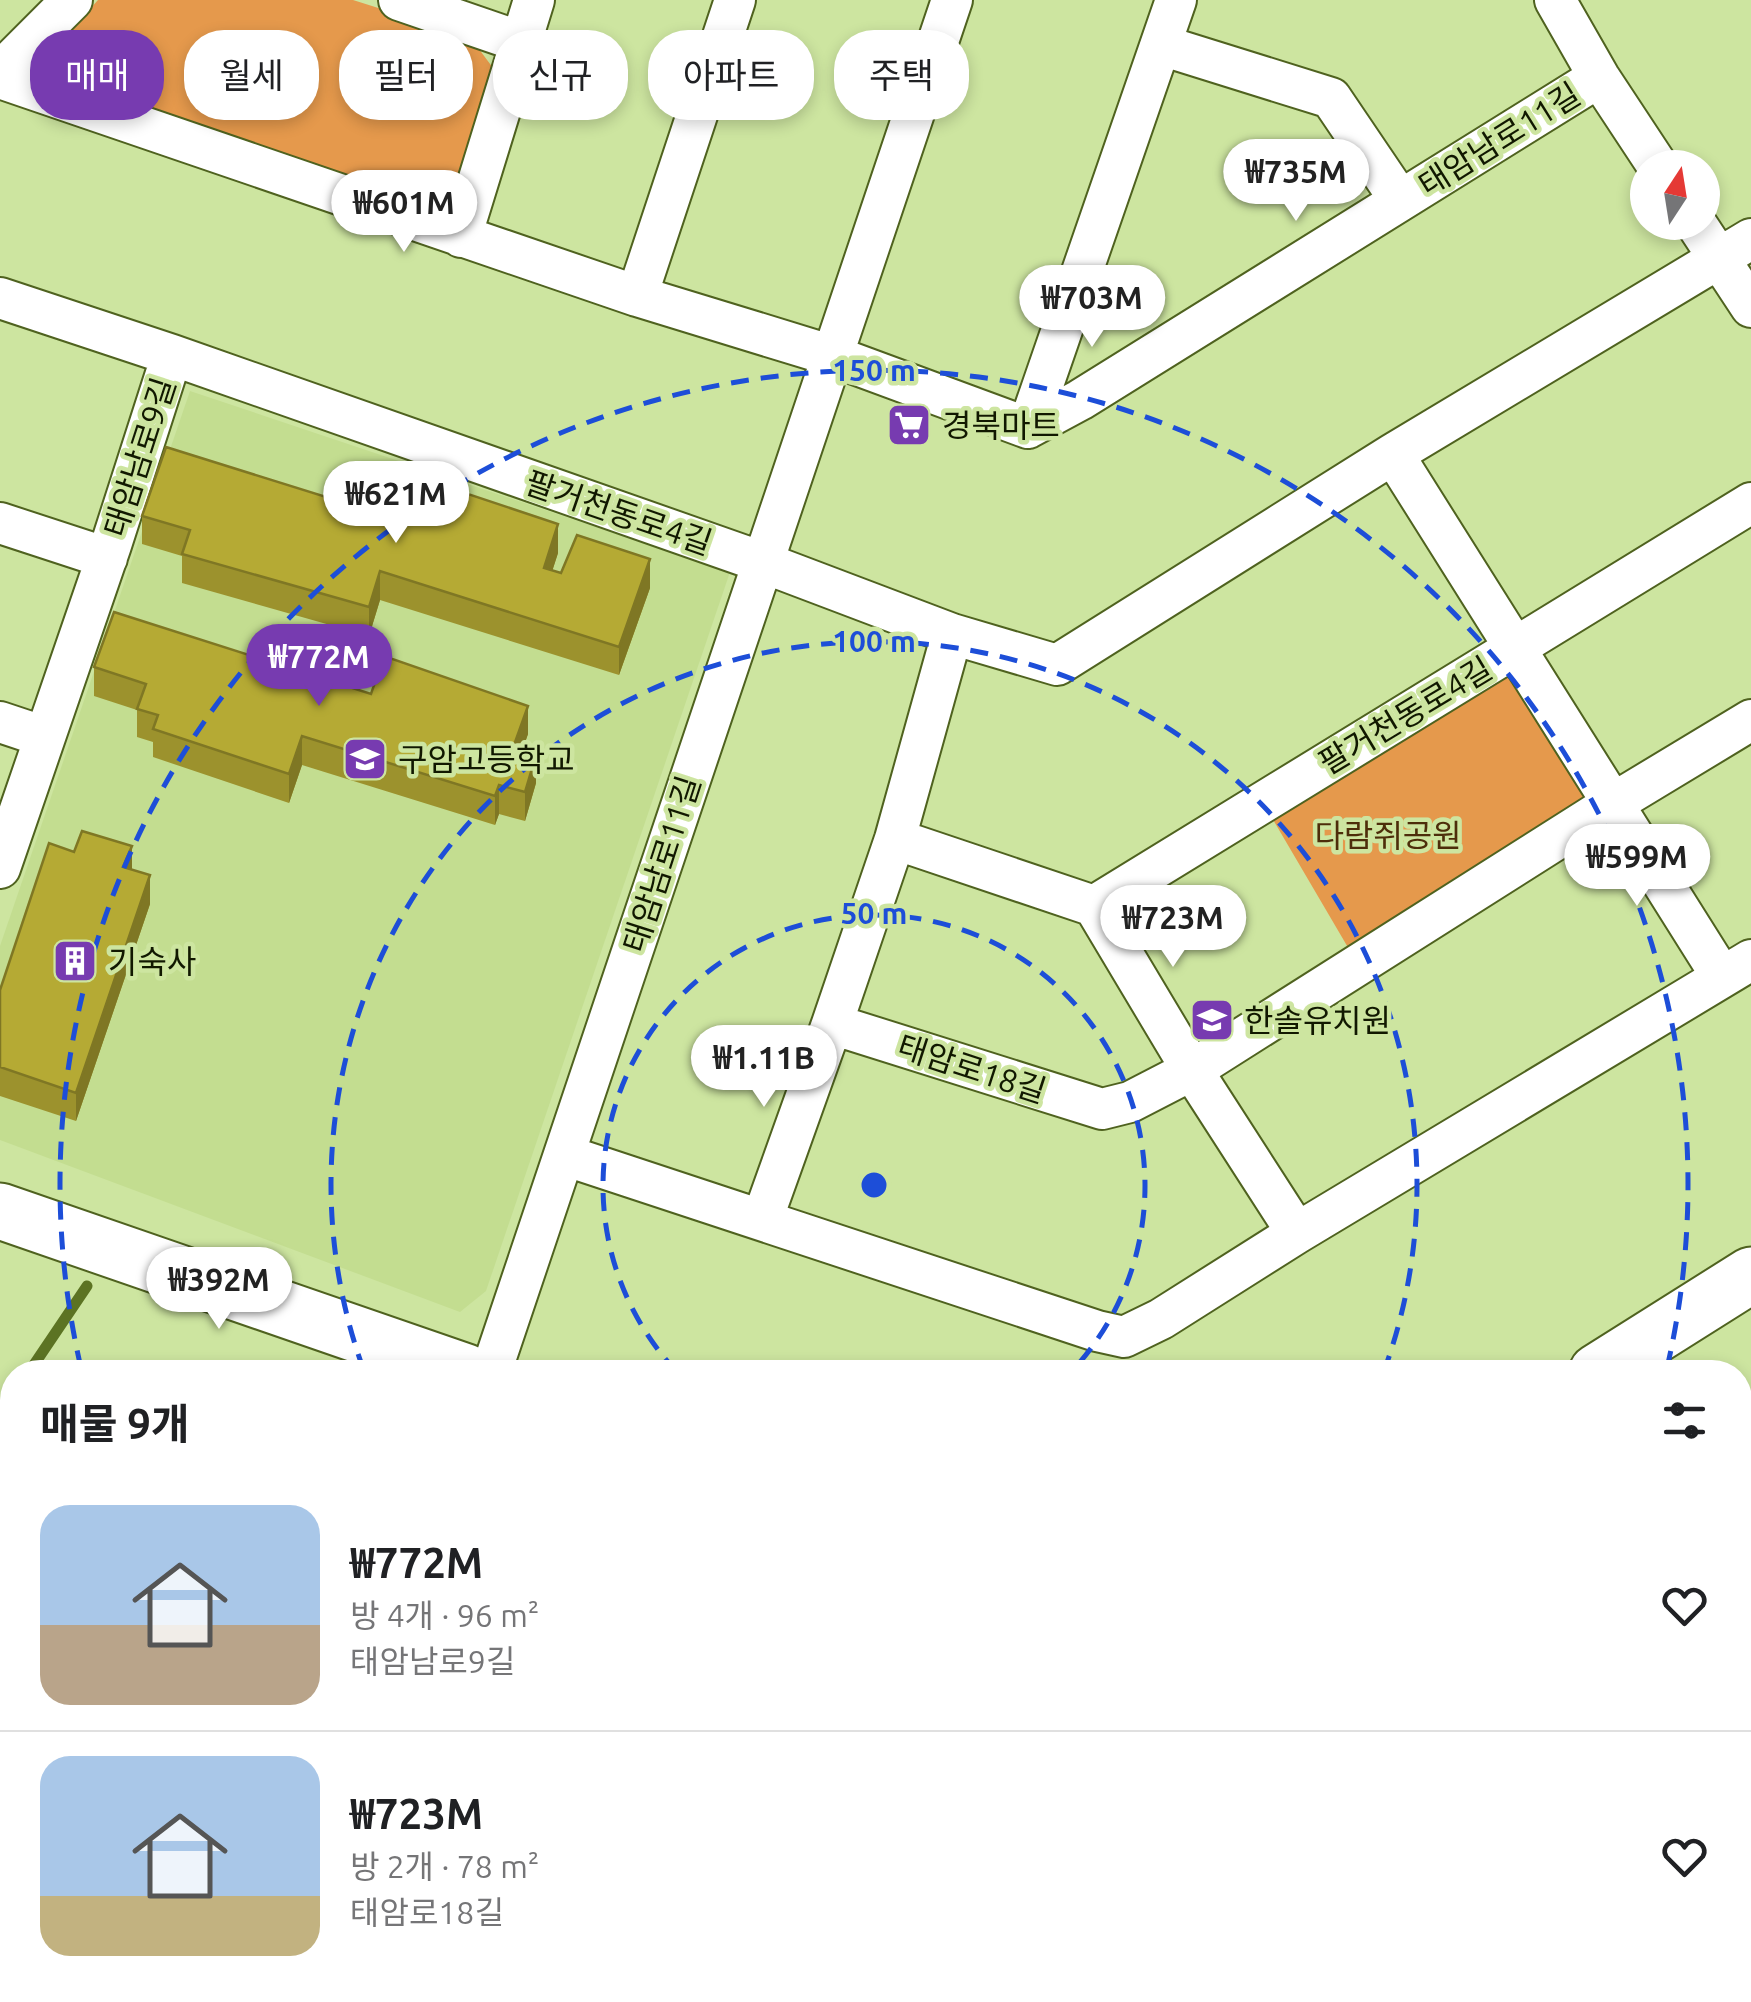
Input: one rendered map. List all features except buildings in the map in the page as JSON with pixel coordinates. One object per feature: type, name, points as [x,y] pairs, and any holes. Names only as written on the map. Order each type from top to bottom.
[{"type":"main road","points":[[0,1211],[431,1360]]},
{"type":"main road","points":[[1616,1360],[1751,1275]]},
{"type":"street","points":[[72,0],[0,75],[461,237],[833,356],[1028,428],[1176,0]]},
{"type":"street","points":[[398,0],[493,32]]},
{"type":"street","points":[[525,30],[534,0]]},
{"type":"street","points":[[638,296],[735,0]]},
{"type":"street","name":"태암남로11길","points":[[495,1360],[952,0]]},
{"type":"street","points":[[1555,0],[1598,77],[1647,150]]},
{"type":"street","name":"태암남로11길","points":[[1160,46],[1331,98],[1400,200]]},
{"type":"street","name":"태암남로11길","points":[[1028,428],[1080,400],[1598,77]]},
{"type":"street","points":[[461,237],[497,120]]},
{"type":"street","points":[[1735,249],[1751,308]]},
{"type":"street","name":"팔거천동로4길","points":[[0,298],[762,562],[952,634],[1058,665],[1393,454],[1735,249]]},
{"type":"street","name":"태암남로9길","points":[[0,868],[172,355]]},
{"type":"street","name":"팔거천동로4길","points":[[1393,454],[1513,649]]},
{"type":"street","name":"팔거천동로4길","points":[[1094,906],[1751,503]]},
{"type":"street","name":"태암남로9길","points":[[0,523],[106,558]]},
{"type":"street","points":[[762,1220],[895,839],[952,634]]},
{"type":"street","points":[[564,1155],[1097,1331],[1124,1337],[1161,1320],[1297,1233],[1736,969],[1612,804],[1513,649]]},
{"type":"street","name":"태암로18길","points":[[832,1024],[1102,1109],[1130,1102],[1192,1070],[1751,720]]},
{"type":"street","points":[[0,722],[44,737]]},
{"type":"street","points":[[895,839],[1094,906],[1192,1070],[1297,1233]]},
{"type":"shaded area","name":"구암고등학교","points":[[190,391],[730,572],[486,1291],[460,1312],[0,1140],[0,946]]},
{"type":"green space","points":[[98,0],[353,0],[448,30],[339,30],[339,120],[473,120],[473,41],[493,68],[493,82],[459,191],[424,204],[164,118],[164,30],[71,30]]},
{"type":"green space","name":"다람쥐공원","points":[[1507,666],[1599,800],[1353,956],[1268,811]]},
{"type":"waterway","points":[[37,1360],[87,1286]]},
{"type":"place","name":"경북마트","points":[[909,425]]},
{"type":"place","name":"구암고등학교","points":[[365,759]]},
{"type":"place","name":"기숙사","points":[[75,961]]},
{"type":"place","name":"한솔유치원","points":[[1212,1020]]}]
